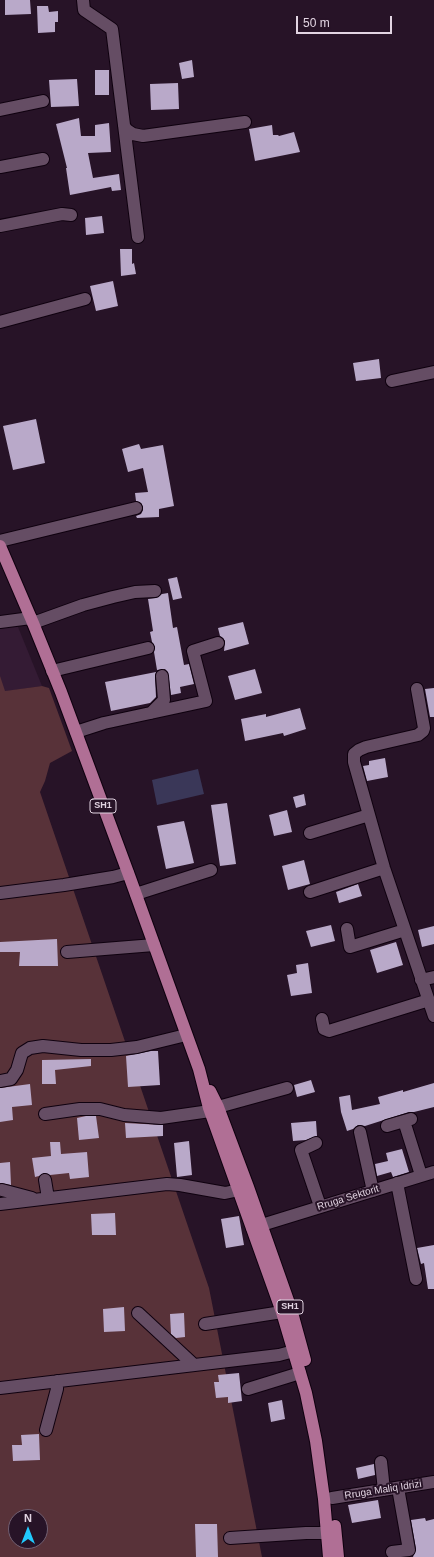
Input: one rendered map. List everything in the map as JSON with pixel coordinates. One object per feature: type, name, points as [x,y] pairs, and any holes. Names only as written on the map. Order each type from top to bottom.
[{"type":"main road","name":"SH1","points":[[0,546],[32,621],[76,732],[186,1035],[257,1226],[290,1309],[314,1392],[332,1498],[338,1557]]},
{"type":"main road","name":"SH1","points":[[214,1109],[239,1190],[257,1226],[300,1373],[316,1441],[328,1533],[329,1557]]},
{"type":"street","points":[[83,0],[84,10],[112,29],[138,237]]},
{"type":"street","points":[[0,110],[43,101]]},
{"type":"street","points":[[124,126],[133,134],[143,136],[245,122]]},
{"type":"street","points":[[0,167],[44,159]]},
{"type":"street","points":[[0,226],[62,214],[70,215]]},
{"type":"street","points":[[0,322],[85,300]]},
{"type":"street","points":[[392,381],[434,372]]},
{"type":"street","points":[[0,542],[136,508]]},
{"type":"street","points":[[0,622],[32,621],[113,597],[135,592],[155,591]]},
{"type":"street","points":[[76,732],[150,713],[163,712],[206,701],[193,652],[218,643]]},
{"type":"street","points":[[52,671],[148,648]]},
{"type":"street","points":[[150,713],[164,700],[162,676]]},
{"type":"street","points":[[417,689],[424,728],[421,733],[366,747],[354,754],[354,762],[384,868],[434,1016]]},
{"type":"street","points":[[310,833],[369,815]]},
{"type":"street","points":[[310,892],[384,868]]},
{"type":"street","points":[[136,894],[211,870]]},
{"type":"street","points":[[0,893],[64,885],[128,873]]},
{"type":"street","points":[[347,929],[350,947],[405,930]]},
{"type":"street","points":[[67,952],[154,945]]},
{"type":"street","points":[[421,980],[434,977]]},
{"type":"street","points":[[322,1019],[324,1029],[329,1031],[429,1000]]},
{"type":"street","points":[[0,1080],[11,1079],[17,1070],[22,1053],[30,1048],[43,1046],[81,1050],[112,1050],[137,1047],[186,1035]]},
{"type":"street","points":[[45,1114],[80,1109],[100,1109],[124,1115],[161,1118],[214,1109],[287,1088]]},
{"type":"street","points":[[387,1126],[408,1120],[421,1176]]},
{"type":"street","points":[[360,1132],[373,1191]]},
{"type":"street","points":[[316,1143],[301,1150],[320,1206]]},
{"type":"street","name":"Rruga Sektorit","points":[[257,1226],[434,1172]]},
{"type":"street","points":[[44,1199],[45,1180]]},
{"type":"street","points":[[398,1183],[416,1279]]},
{"type":"street","points":[[0,1204],[168,1184],[225,1193],[239,1190]]},
{"type":"street","points":[[2,1190],[44,1199]]},
{"type":"street","points":[[205,1324],[282,1312]]},
{"type":"street","points":[[138,1313],[194,1365]]},
{"type":"street","points":[[0,1388],[279,1355],[294,1351]]},
{"type":"street","points":[[248,1389],[300,1373]]},
{"type":"street","points":[[46,1430],[57,1389],[57,1381]]},
{"type":"street","points":[[381,1462],[384,1490]]},
{"type":"street","name":"Rruga Maliq Idrizi","points":[[332,1498],[434,1482]]},
{"type":"street","points":[[392,1552],[409,1550],[398,1488]]},
{"type":"street","points":[[230,1538],[328,1533]]},
{"type":"shaded area","points":[[11,625],[18,627],[42,686],[0,692],[0,626]]},
{"type":"shaded area","points":[[0,676],[5,691],[42,686],[49,688],[72,751],[50,763],[40,792],[209,1288],[262,1557],[0,1557]]},
{"type":"shaded area","points":[[198,769],[204,794],[157,805],[152,780]]},
{"type":"building","points":[[5,0],[30,0],[31,14],[5,15]]},
{"type":"building","points":[[37,6],[48,6],[49,12],[58,11],[58,22],[55,22],[55,32],[38,33]]},
{"type":"building","points":[[192,60],[194,77],[182,79],[179,63]]},
{"type":"building","points":[[95,70],[109,70],[109,95],[95,95]]},
{"type":"building","points":[[77,79],[79,106],[51,107],[49,80]]},
{"type":"building","points":[[178,83],[179,109],[151,110],[150,84]]},
{"type":"building","points":[[79,118],[81,136],[95,136],[95,125],[109,123],[111,152],[88,153],[93,178],[119,174],[121,190],[112,191],[111,187],[70,195],[67,168],[56,124]]},
{"type":"building","points":[[272,125],[273,135],[279,136],[294,132],[300,152],[255,161],[249,129]]},
{"type":"building","points":[[102,216],[104,233],[86,235],[85,218]]},
{"type":"building","points":[[120,249],[132,249],[132,264],[134,263],[136,274],[121,276]]},
{"type":"building","points":[[113,281],[118,306],[96,311],[90,286]]},
{"type":"building","points":[[379,359],[381,378],[356,381],[353,363]]},
{"type":"building","points":[[36,419],[45,463],[13,470],[3,426]]},
{"type":"building","points":[[139,444],[141,449],[163,445],[174,506],[159,509],[159,517],[137,518],[136,516],[141,514],[143,507],[141,503],[136,501],[135,493],[148,492],[143,468],[128,472],[122,449]]},
{"type":"building","points":[[177,577],[182,598],[173,600],[168,579]]},
{"type":"building","points":[[168,593],[173,628],[177,627],[184,665],[189,664],[194,684],[180,687],[181,693],[171,695],[168,672],[165,669],[157,670],[154,652],[155,647],[152,642],[150,632],[153,631],[148,599],[156,598],[162,594]]},
{"type":"building","points":[[243,622],[249,644],[224,651],[225,641],[220,636],[218,628]]},
{"type":"building","points":[[255,669],[262,693],[235,700],[228,676]]},
{"type":"building","points":[[156,672],[156,697],[150,703],[111,711],[105,682]]},
{"type":"building","points":[[434,688],[434,717],[430,717],[425,689]]},
{"type":"building","points":[[300,708],[306,729],[284,736],[283,733],[245,741],[241,719],[266,714],[266,717]]},
{"type":"building","points":[[385,758],[388,777],[367,781],[363,766],[369,765],[369,761]]},
{"type":"building","points":[[304,794],[306,805],[296,808],[293,797]]},
{"type":"building","points":[[227,803],[236,864],[220,866],[211,805]]},
{"type":"building","points":[[287,810],[292,832],[274,836],[269,815]]},
{"type":"building","points":[[184,821],[194,863],[166,869],[157,826]]},
{"type":"building","points":[[304,860],[310,884],[288,890],[282,866]]},
{"type":"building","points":[[358,884],[362,896],[339,903],[336,892]]},
{"type":"building","points":[[331,925],[335,941],[311,947],[306,931]]},
{"type":"building","points":[[434,926],[434,944],[422,947],[418,930]]},
{"type":"building","points":[[57,939],[58,966],[19,966],[20,952],[0,952],[0,942]]},
{"type":"building","points":[[396,942],[403,965],[377,973],[370,950]]},
{"type":"building","points":[[308,963],[312,993],[291,996],[287,975],[297,973],[296,965]]},
{"type":"building","points":[[158,1051],[160,1085],[128,1087],[126,1056]]},
{"type":"building","points":[[91,1059],[91,1066],[55,1070],[56,1084],[42,1084],[42,1060]]},
{"type":"building","points":[[311,1080],[315,1092],[297,1097],[294,1085]]},
{"type":"building","points":[[434,1083],[434,1107],[409,1112],[365,1126],[358,1125],[347,1131],[341,1112],[339,1097],[350,1095],[352,1110],[380,1104],[378,1097],[403,1090],[403,1092]]},
{"type":"building","points":[[30,1084],[32,1105],[12,1107],[13,1120],[0,1122],[0,1088]]},
{"type":"building","points":[[96,1116],[99,1138],[79,1140],[77,1118]]},
{"type":"building","points":[[316,1121],[317,1136],[306,1140],[293,1141],[291,1123]]},
{"type":"building","points":[[125,1123],[163,1125],[163,1136],[126,1138]]},
{"type":"building","points":[[189,1141],[192,1175],[177,1177],[174,1143]]},
{"type":"building","points":[[50,1142],[60,1142],[61,1154],[87,1152],[89,1177],[70,1179],[69,1173],[50,1175],[44,1173],[35,1177],[32,1158],[51,1156]]},
{"type":"building","points":[[402,1149],[409,1172],[393,1177],[391,1172],[377,1176],[375,1164],[388,1161],[386,1153]]},
{"type":"building","points":[[10,1162],[11,1185],[0,1183],[0,1163]]},
{"type":"building","points":[[115,1213],[116,1235],[92,1235],[91,1214]]},
{"type":"building","points":[[239,1216],[244,1245],[226,1248],[221,1219]]},
{"type":"building","points":[[434,1245],[434,1289],[428,1289],[424,1263],[421,1264],[417,1248]]},
{"type":"building","points":[[124,1307],[125,1331],[104,1332],[103,1309]]},
{"type":"building","points":[[184,1313],[185,1337],[176,1338],[171,1334],[170,1314]]},
{"type":"building","points":[[239,1373],[242,1401],[228,1403],[228,1397],[216,1398],[214,1382],[219,1382],[218,1375]]},
{"type":"building","points":[[282,1400],[285,1419],[271,1422],[268,1403]]},
{"type":"building","points":[[39,1434],[40,1460],[13,1461],[12,1445],[22,1445],[21,1435]]},
{"type":"building","points":[[374,1464],[375,1475],[358,1479],[356,1468]]},
{"type":"building","points":[[378,1500],[381,1518],[352,1523],[348,1505]]},
{"type":"building","points":[[425,1518],[426,1521],[434,1519],[434,1557],[413,1557],[416,1549],[411,1520]]},
{"type":"building","points":[[195,1524],[217,1524],[218,1557],[196,1557]]}]
